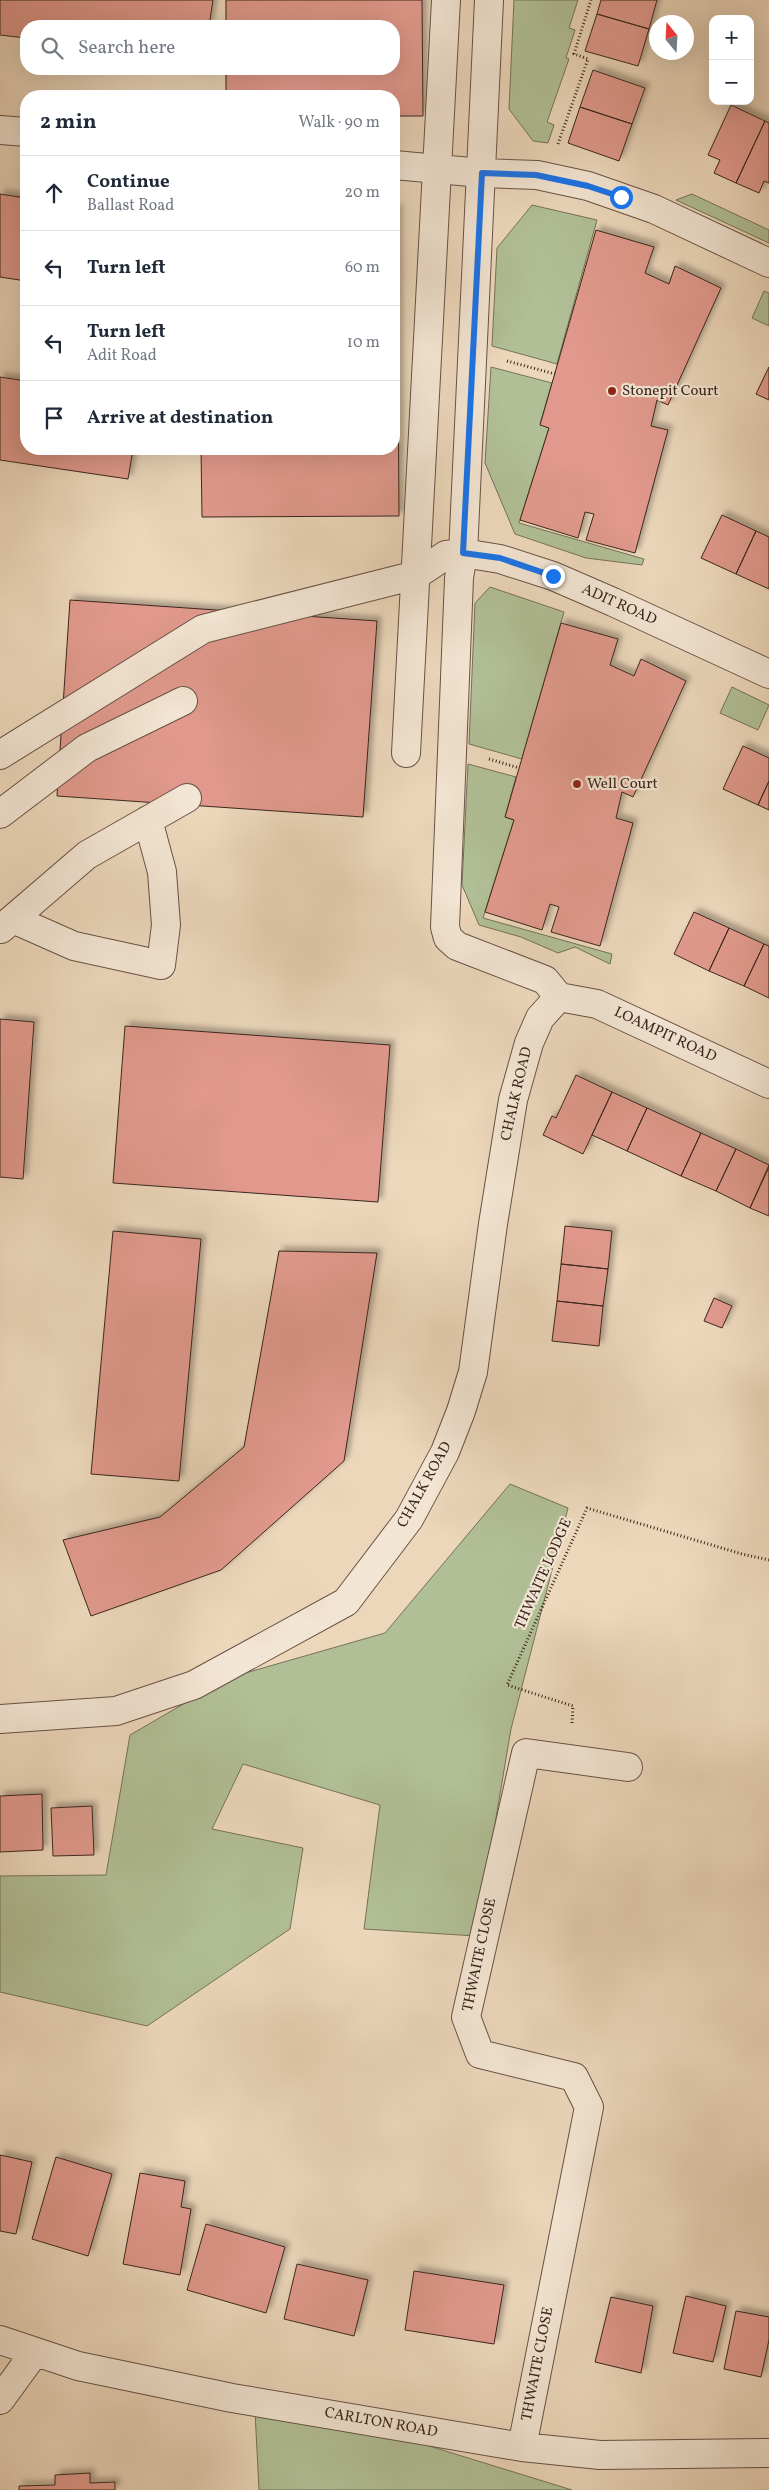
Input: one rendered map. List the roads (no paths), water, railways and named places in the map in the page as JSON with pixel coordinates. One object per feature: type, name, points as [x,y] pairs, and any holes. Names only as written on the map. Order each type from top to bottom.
[{"type":"street","points":[[406,753],[446,0]]},
{"type":"street","points":[[490,0],[463,553],[458,588],[445,927],[448,938],[457,946],[545,980],[559,997]]},
{"type":"street","points":[[0,130],[20,132]]},
{"type":"street","points":[[400,166],[482,173],[536,175],[588,186],[654,209],[769,264]]},
{"type":"street","points":[[0,755],[203,629],[416,575],[446,556],[463,553]]},
{"type":"street","name":"ADIT ROAD","points":[[463,553],[500,558],[553,576],[769,674]]},
{"type":"street","points":[[0,814],[87,748],[183,702]]},
{"type":"street","points":[[7,925],[87,855],[188,798]]},
{"type":"street","points":[[7,925],[74,946],[161,965],[166,925],[162,872],[148,820]]},
{"type":"street","name":"LOAMPIT ROAD","points":[[559,997],[597,1004],[769,1084]]},
{"type":"street","name":"CHALK ROAD","points":[[0,1719],[116,1711],[194,1685],[346,1602],[409,1520],[446,1452],[461,1411],[473,1372],[493,1224],[513,1100],[529,1042],[540,1018],[559,997]]},
{"type":"street","name":"THWAITE CLOSE","points":[[522,2447],[589,2107],[574,2077],[480,2054],[466,2017],[526,1753],[628,1766]]},
{"type":"street","name":"CARLTON ROAD","points":[[0,2340],[78,2366],[232,2398],[522,2447],[600,2455],[769,2453]]},
{"type":"street","points":[[0,2400],[35,2352]]},
{"type":"place","name":"Stonepit Court","points":[[612,391]]},
{"type":"place","name":"Well Court","points":[[577,784]]}]
